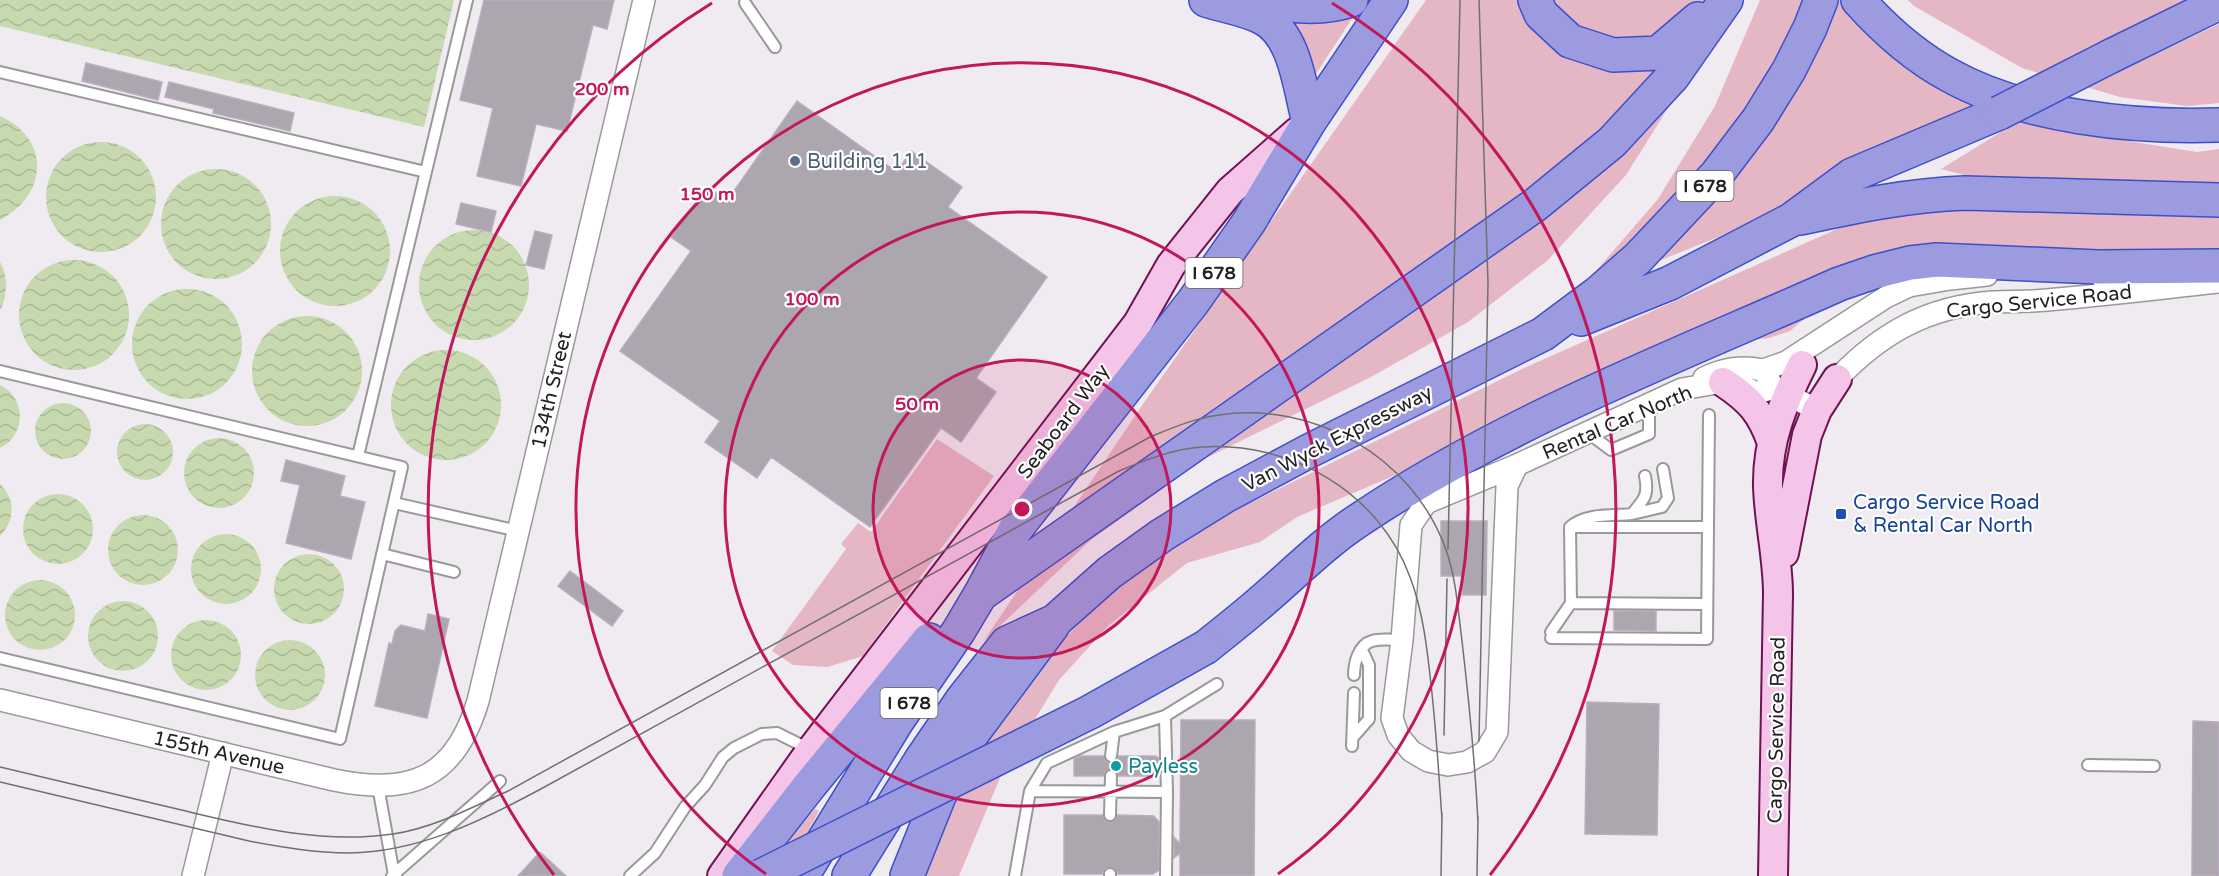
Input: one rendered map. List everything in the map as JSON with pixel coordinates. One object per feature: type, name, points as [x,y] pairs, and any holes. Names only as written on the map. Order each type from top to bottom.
[{"type":"highway","points":[[1206,0],[1261,17],[1278,30],[1293,59],[1309,122]]},
{"type":"highway","points":[[1260,1],[1293,6],[1324,6],[1351,0]]},
{"type":"highway","name":"I 678","points":[[802,876],[868,767],[980,595],[1015,530],[1194,302],[1249,222],[1309,122],[1391,0]]},
{"type":"highway","points":[[1535,0],[1541,14],[1570,41],[1613,55],[1658,53],[1720,0]]},
{"type":"highway","points":[[980,595],[1535,205],[1612,142],[1673,76],[1726,0]]},
{"type":"highway","name":"Van Wyck Expressway","points":[[849,876],[921,760],[984,671],[1007,644],[1055,621],[1108,573],[1162,535],[1225,496],[1309,451],[1543,334],[1598,293],[1638,258],[1717,174],[1758,120],[1789,70],[1821,0]]},
{"type":"highway","points":[[1858,0],[1882,26],[1923,59],[1950,76],[1985,91],[2050,111],[2087,118],[2164,125],[2219,125]]},
{"type":"highway","points":[[1543,334],[1670,283],[1791,220],[1852,175],[1999,113],[2219,3]]},
{"type":"highway","points":[[1791,220],[1876,202],[1935,194],[2219,200]]},
{"type":"highway","points":[[761,876],[1090,712],[1206,647],[1255,608],[1301,565],[1358,521],[1431,474],[1524,424],[1621,378],[1839,284],[1910,263],[1937,260],[2098,267],[2219,266]]},
{"type":"highway","points":[[739,876],[1015,530]]},
{"type":"highway","points":[[907,876],[936,804],[969,738],[1055,621]]},
{"type":"street","name":"134th Street","points":[[436,769],[447,761],[459,746],[473,718],[644,0]]},
{"type":"street","name":"Seaboard Way","points":[[722,876],[811,750],[1138,323],[1171,265],[1230,191],[1309,122]]},
{"type":"street","name":"Cargo Service Road","points":[[1773,876],[1778,584],[1768,485],[1775,425],[1775,384],[1802,365],[1821,339],[1886,297],[1909,286],[1926,282],[2004,274],[2106,279],[2155,288]]},
{"type":"street","name":"Cargo Service Road","points":[[1778,584],[1802,457],[1807,435],[1817,410],[1837,380],[1862,355],[1889,334],[1904,325],[1951,308],[1992,302],[2044,300],[2219,282]]},
{"type":"street","points":[[1682,389],[1719,371],[1734,367],[1775,384],[1786,362],[1821,339]]},
{"type":"street","points":[[1723,382],[1753,406],[1763,421],[1772,442]]},
{"type":"street","name":"Rental Car North","points":[[1517,465],[1507,486],[1497,732],[1485,752],[1467,762],[1448,765],[1428,761],[1411,751],[1398,735],[1392,718],[1402,640],[1411,525],[1426,503],[1517,465],[1682,389],[1723,382],[1737,383],[1756,393],[1775,384],[1817,410]]},
{"type":"street","name":"155th Avenue","points":[[0,700],[334,780],[378,786],[413,781],[436,769]]},
{"type":"street","points":[[193,876],[223,753]]},
{"type":"lane","points":[[358,456],[467,0]]},
{"type":"lane","points":[[746,3],[775,46]]},
{"type":"lane","points":[[0,72],[426,172]]},
{"type":"lane","points":[[0,371],[402,467],[340,740],[0,658]]},
{"type":"lane","points":[[1663,469],[1668,498],[1662,507],[1632,514],[1578,520],[1570,527],[1571,603],[1551,635],[1707,639],[1709,415]]},
{"type":"lane","points":[[1632,514],[1645,498],[1648,490],[1645,476]]},
{"type":"lane","points":[[394,502],[518,531]]},
{"type":"lane","points":[[1570,527],[1708,527]]},
{"type":"lane","points":[[382,554],[454,572]]},
{"type":"lane","points":[[1571,603],[1707,604]]},
{"type":"lane","points":[[1354,675],[1354,664],[1362,650],[1373,640],[1402,640]]},
{"type":"lane","points":[[1354,693],[1353,741],[1369,719],[1369,665],[1362,650]]},
{"type":"lane","points":[[1015,876],[1030,791],[1047,763],[1114,732],[1165,716],[1217,684]]},
{"type":"lane","points":[[1165,716],[1166,876]]},
{"type":"lane","points":[[1111,756],[1114,732]]},
{"type":"lane","points":[[630,876],[655,853],[685,807],[705,785],[723,757],[734,748],[762,734],[777,733],[811,750]]},
{"type":"lane","points":[[2088,765],[2154,766]]},
{"type":"lane","points":[[1110,815],[1111,776]]},
{"type":"lane","points":[[394,876],[500,781]]},
{"type":"lane","points":[[378,786],[394,876]]},
{"type":"lane","points":[[1030,791],[1167,792]]},
{"type":"shaded area","points":[[1426,0],[1717,0],[1685,81],[1626,175],[1548,260],[1468,322],[1371,377],[1204,459],[1091,540],[983,642],[1143,404]]},
{"type":"shaded area","points":[[1760,0],[1846,0],[2083,134],[2197,152],[2219,149],[2219,188],[1980,179],[1941,169],[2017,122],[1983,106],[1721,236],[1576,294],[1658,199],[1715,106]]},
{"type":"shaded area","points":[[1908,0],[2201,0],[2062,70],[2093,84],[2219,24],[2219,103],[2187,106],[2120,97],[2022,68],[1914,6]]},
{"type":"shaded area","points":[[1284,14],[1355,14],[1314,77],[1303,44]]},
{"type":"shaded area","points":[[1913,206],[2219,210],[2219,260],[1983,256],[1823,297],[1790,331],[1769,338],[1743,341],[1426,462],[1297,517],[1260,542],[1187,563],[1108,626],[1059,680],[1002,773],[959,876],[915,876],[982,749],[995,719],[1046,658],[1111,591],[1183,536],[1524,368],[1871,214]]},
{"type":"shaded area","points":[[937,439],[994,476],[863,656],[827,667],[793,665],[772,651],[846,549],[841,544],[858,523],[871,532]]},
{"type":"shaded area","points":[[815,809],[819,811],[784,876],[756,876]]},
{"type":"water","points":[[0,0],[454,0],[424,127],[0,26]]},
{"type":"water","points":[[0,116],[17,126],[28,138],[35,152],[37,167],[35,182],[27,196],[16,209],[0,220]]},
{"type":"water","points":[[101,142],[122,146],[140,158],[152,176],[156,197],[152,218],[140,236],[122,248],[101,252],[80,248],[62,236],[50,218],[46,197],[50,176],[62,158],[80,146]]},
{"type":"water","points":[[216,169],[237,173],[255,185],[267,203],[271,224],[267,245],[255,263],[237,275],[216,279],[195,275],[177,263],[165,245],[161,224],[165,203],[177,185],[195,173]]},
{"type":"water","points":[[335,196],[356,200],[374,212],[386,230],[390,251],[386,272],[374,290],[356,302],[335,306],[314,302],[296,290],[284,272],[280,251],[284,230],[296,212],[314,200]]},
{"type":"water","points":[[474,230],[495,234],[513,246],[525,264],[529,285],[525,306],[513,324],[495,336],[474,340],[453,336],[435,324],[423,306],[419,285],[423,264],[435,246],[453,234]]},
{"type":"water","points":[[74,260],[95,264],[113,276],[125,294],[129,315],[125,336],[113,354],[95,366],[74,370],[53,366],[35,354],[23,336],[19,315],[23,294],[35,276],[53,264]]},
{"type":"water","points":[[0,262],[5,274],[6,286],[0,311]]},
{"type":"water","points":[[187,289],[208,293],[226,305],[238,323],[242,344],[238,365],[226,383],[208,395],[187,399],[166,395],[148,383],[136,365],[132,344],[136,323],[148,305],[166,293]]},
{"type":"water","points":[[307,316],[328,320],[346,332],[358,350],[362,371],[358,392],[346,410],[328,422],[307,426],[286,422],[268,410],[256,392],[252,371],[256,350],[268,332],[286,320]]},
{"type":"water","points":[[446,350],[467,354],[485,366],[497,384],[501,405],[497,426],[485,444],[467,456],[446,460],[425,456],[407,444],[395,426],[391,405],[395,384],[407,366],[425,354]]},
{"type":"water","points":[[0,385],[15,398],[20,416],[15,434],[0,448]]},
{"type":"water","points":[[57,403],[69,403],[79,407],[87,415],[91,431],[87,447],[79,455],[69,459],[57,459],[47,455],[39,447],[35,437],[35,425],[39,415],[47,407]]},
{"type":"water","points":[[139,424],[151,424],[161,428],[169,436],[173,452],[169,468],[161,476],[151,480],[139,480],[129,476],[121,468],[117,458],[117,446],[121,436],[129,428]]},
{"type":"water","points":[[226,438],[239,444],[248,453],[252,459],[254,473],[252,487],[244,498],[233,506],[212,508],[194,498],[186,487],[184,466],[194,448],[205,440]]},
{"type":"water","points":[[0,484],[9,496],[12,510],[9,524],[0,536]]},
{"type":"water","points":[[65,494],[78,500],[87,509],[91,515],[93,529],[91,543],[83,554],[72,562],[51,564],[33,554],[25,543],[23,522],[33,504],[44,496]]},
{"type":"water","points":[[150,515],[163,521],[172,530],[176,536],[178,550],[176,564],[168,575],[157,583],[136,585],[118,575],[110,564],[108,543],[118,525],[129,517]]},
{"type":"water","points":[[233,534],[246,540],[255,549],[259,555],[261,569],[259,583],[251,594],[240,602],[219,604],[201,594],[193,583],[191,562],[201,544],[212,536]]},
{"type":"water","points":[[316,554],[329,560],[338,569],[342,575],[344,589],[342,603],[334,614],[323,622],[302,624],[284,614],[276,603],[274,582],[284,564],[295,556]]},
{"type":"water","points":[[47,580],[60,586],[69,595],[73,601],[75,615],[73,629],[65,640],[54,648],[33,650],[15,640],[7,629],[5,608],[15,590],[26,582]]},
{"type":"water","points":[[130,601],[143,607],[152,616],[156,622],[158,636],[156,650],[148,661],[137,669],[116,671],[98,661],[90,650],[88,629],[98,611],[109,603]]},
{"type":"water","points":[[213,620],[226,626],[235,635],[239,641],[241,655],[239,669],[231,680],[220,688],[199,690],[181,680],[173,669],[171,648],[181,630],[192,622]]},
{"type":"water","points":[[297,640],[310,646],[319,655],[323,661],[325,675],[323,689],[315,700],[304,708],[283,710],[265,700],[257,689],[255,668],[265,650],[276,642]]},
{"type":"building","points":[[484,0],[614,0],[607,29],[593,25],[567,131],[536,124],[521,186],[477,176],[493,108],[460,100]]},
{"type":"building","points":[[86,63],[162,82],[158,100],[82,81]]},
{"type":"building","points":[[169,82],[294,113],[290,131],[213,113],[214,109],[165,97]]},
{"type":"building","points":[[797,101],[897,172],[911,151],[962,187],[948,207],[1047,277],[976,378],[996,392],[961,442],[941,428],[870,527],[771,457],[757,478],[705,442],[720,421],[620,351],[691,251],[671,237],[707,186],[727,201]]},
{"type":"building","points":[[461,203],[496,211],[491,232],[456,224]]},
{"type":"building","points":[[535,231],[552,235],[544,269],[526,265]]},
{"type":"building","points":[[286,460],[345,476],[340,496],[365,502],[351,559],[286,543],[300,485],[281,481]]},
{"type":"building","points":[[1441,521],[1487,521],[1486,595],[1462,595],[1463,576],[1441,576]]},
{"type":"building","points":[[570,571],[623,611],[612,626],[558,586]]},
{"type":"building","points":[[1614,611],[1656,611],[1656,631],[1614,630]]},
{"type":"building","points":[[428,614],[449,619],[427,718],[375,706],[389,643],[392,644],[395,631],[401,625],[425,631]]},
{"type":"building","points":[[1587,702],[1659,704],[1657,835],[1585,834]]},
{"type":"building","points":[[1181,720],[1255,720],[1254,876],[1180,876],[1180,853],[1174,858],[1174,837],[1180,844]]},
{"type":"building","points":[[2193,721],[2219,722],[2219,876],[2192,876]]},
{"type":"building","name":"Payless","points":[[1081,756],[1104,756],[1106,762],[1111,763],[1117,761],[1119,756],[1155,756],[1159,758],[1159,774],[1155,776],[1118,776],[1115,770],[1111,769],[1103,776],[1074,776],[1074,759]]},
{"type":"building","points":[[1064,815],[1103,815],[1106,821],[1110,822],[1116,819],[1117,815],[1154,816],[1159,822],[1159,870],[1153,874],[1118,874],[1114,868],[1109,867],[1102,874],[1064,874]]},
{"type":"building","points":[[540,852],[566,876],[518,876]]},
{"type":"tram line","points":[[1448,549],[1460,0]]},
{"type":"tram line","points":[[1479,0],[1488,283],[1479,741]]},
{"type":"tram line","points":[[0,767],[254,827],[309,835],[365,837],[393,834],[423,827],[452,817],[508,791],[1150,437],[1201,418],[1255,413],[1290,417],[1323,427],[1355,442],[1384,462],[1409,486],[1429,515],[1445,547],[1456,593],[1469,709],[1478,823]]},
{"type":"tram line","points":[[0,782],[249,841],[299,849],[349,853],[375,851],[424,841],[471,824],[539,790],[1119,471],[1180,450],[1235,447],[1267,453],[1298,463],[1327,478],[1354,497],[1377,520],[1396,547],[1410,577],[1424,630],[1442,820]]},
{"type":"tram line","points":[[1444,735],[1447,579]]},
{"type":"tram line","points":[[1441,876],[1442,813]]},
{"type":"tram line","points":[[1477,876],[1478,816]]},
{"type":"place","name":"Building 111","points":[[795,161]]},
{"type":"place","name":"Cargo Service Road & Rental Car North","points":[[1841,514]]},
{"type":"place","name":"Payless","points":[[1116,766]]}]
